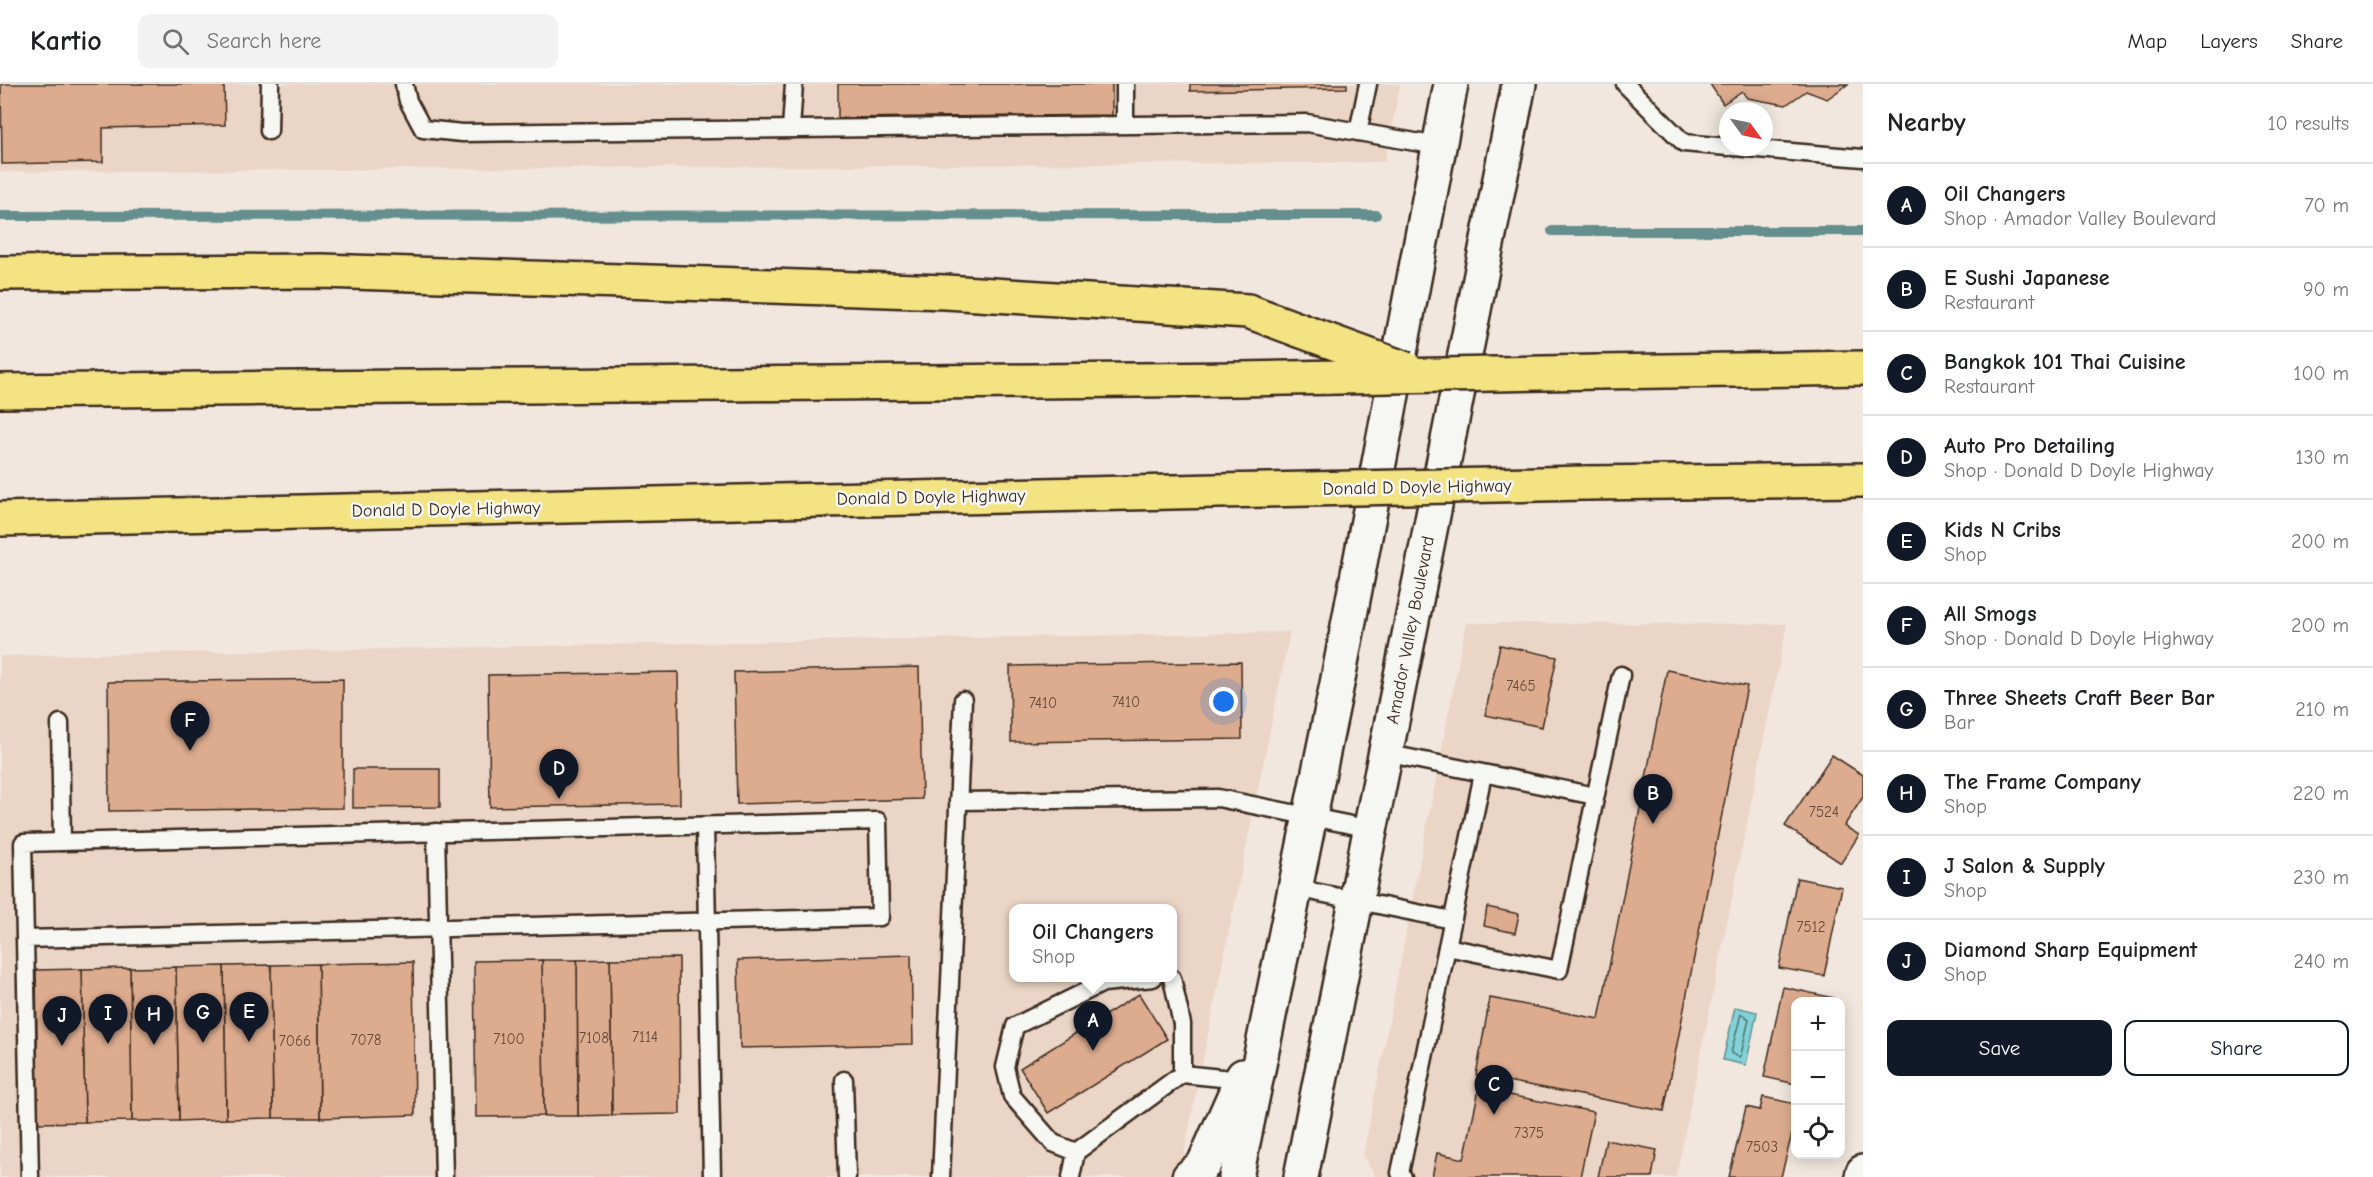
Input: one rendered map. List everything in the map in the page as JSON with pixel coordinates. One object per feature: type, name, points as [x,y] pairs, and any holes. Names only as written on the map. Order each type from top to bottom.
[{"type":"highway","points":[[0,273],[322,271],[946,292],[1248,311],[1425,376]]},
{"type":"highway","points":[[0,391],[1241,379],[1863,368]]},
{"type":"highway","name":"Donald D Doyle Highway","points":[[0,519],[1585,483],[1863,480]]},
{"type":"street","points":[[1236,1177],[1310,817],[1451,84]]},
{"type":"street","name":"Amador Valley Boulevard","points":[[1301,1177],[1519,84]]},
{"type":"street","points":[[1189,1177],[1204,1164],[1268,1019]]},
{"type":"street","points":[[1312,1123],[1327,1177]]},
{"type":"street","points":[[1862,1177],[1863,1172]]},
{"type":"lane","points":[[269,131],[270,84]]},
{"type":"lane","points":[[404,84],[408,101],[423,129],[462,133],[1307,123],[1438,146]]},
{"type":"lane","points":[[791,129],[794,84]]},
{"type":"lane","points":[[1125,84],[1125,124]]},
{"type":"lane","points":[[1358,132],[1368,84]]},
{"type":"lane","points":[[1625,84],[1684,143],[1719,146]]},
{"type":"lane","points":[[1773,150],[1863,158]]},
{"type":"lane","points":[[1447,947],[1559,970],[1621,675]]},
{"type":"lane","points":[[941,1177],[963,700]]},
{"type":"lane","points":[[60,723],[62,842]]},
{"type":"lane","points":[[1385,753],[1595,796]]},
{"type":"lane","points":[[1403,1177],[1400,1173],[1483,774]]},
{"type":"lane","points":[[958,801],[1218,798],[1371,829]]},
{"type":"lane","points":[[25,939],[880,917],[878,821],[23,843],[25,939],[30,1177]]},
{"type":"lane","points":[[705,826],[712,1177]]},
{"type":"lane","points":[[436,832],[444,1177]]},
{"type":"lane","points":[[1295,888],[1452,920]]},
{"type":"lane","points":[[1076,1152],[1053,1143],[1012,1096],[1005,1066],[1015,1026],[1103,983],[1113,982]]},
{"type":"lane","points":[[1173,982],[1182,1024],[1182,1074]]},
{"type":"lane","points":[[1071,1177],[1076,1152],[1182,1074],[1241,1080]]},
{"type":"lane","points":[[844,1080],[847,1177]]},
{"type":"shaded area","points":[[0,84],[1400,84],[1385,162],[0,172]]},
{"type":"shaded area","points":[[1466,623],[1787,624],[1676,1177],[1376,1177],[1363,1156]]},
{"type":"shaded area","points":[[1290,632],[1179,1177],[0,1177],[0,656]]},
{"type":"water","points":[[1735,1007],[1757,1012],[1746,1065],[1723,1060]]},
{"type":"building","points":[[1,84],[224,84],[225,125],[103,128],[103,162],[2,164]]},
{"type":"building","points":[[838,84],[1112,84],[1112,115],[838,118]]},
{"type":"building","points":[[1190,84],[1347,84],[1347,88],[1190,91]]},
{"type":"building","points":[[1710,84],[1848,84],[1827,99],[1806,91],[1786,105],[1747,98],[1742,91],[1726,102],[1722,102]]},
{"type":"building","points":[[1500,645],[1557,657],[1542,727],[1485,715]]},
{"type":"building","points":[[1241,662],[1242,739],[1011,742],[1010,666]]},
{"type":"building","points":[[919,667],[922,799],[737,804],[734,672]]},
{"type":"building","points":[[1667,670],[1747,686],[1664,1111],[1476,1075],[1490,998],[1599,1019]]},
{"type":"building","points":[[678,672],[680,804],[490,807],[488,675]]},
{"type":"building","points":[[343,679],[343,808],[109,811],[108,682]]},
{"type":"building","points":[[1832,755],[1863,775],[1863,797],[1844,826],[1859,835],[1841,863],[1785,826]]},
{"type":"building","points":[[353,769],[440,769],[440,807],[353,808]]},
{"type":"building","points":[[1797,878],[1842,887],[1824,976],[1779,968]]},
{"type":"building","points":[[1487,907],[1519,914],[1515,933],[1484,926]]},
{"type":"building","points":[[911,955],[913,1044],[740,1048],[738,960]]},
{"type":"building","points":[[679,958],[680,1114],[612,1115],[610,959]]},
{"type":"building","points":[[610,959],[612,1115],[578,1116],[577,960]]},
{"type":"building","points":[[542,960],[577,960],[578,1116],[544,1116]]},
{"type":"building","points":[[542,960],[544,1116],[476,1117],[474,961]]},
{"type":"building","points":[[413,962],[415,1115],[320,1118],[318,964]]},
{"type":"building","points":[[318,964],[320,1118],[273,1118],[271,965]]},
{"type":"building","points":[[271,965],[273,1118],[226,1119],[224,966]]},
{"type":"building","points":[[224,966],[226,1119],[179,1121],[176,967]]},
{"type":"building","points":[[176,967],[179,1121],[132,1121],[130,968]]},
{"type":"building","points":[[130,968],[132,1121],[85,1122],[82,969]]},
{"type":"building","points":[[82,969],[85,1122],[38,1123],[36,970]]},
{"type":"building","points":[[1783,987],[1829,997],[1791,997],[1791,1083],[1764,1077]]},
{"type":"building","points":[[1139,994],[1167,1039],[1048,1113],[1020,1068]]},
{"type":"building","points":[[1479,1089],[1594,1112],[1580,1177],[1432,1177],[1437,1153],[1464,1159]]},
{"type":"building","points":[[1763,1097],[1791,1103],[1791,1138],[1781,1177],[1729,1177],[1746,1107],[1760,1110]]},
{"type":"building","points":[[1606,1140],[1657,1150],[1652,1177],[1598,1177]]},
{"type":"waterway","points":[[0,216],[1376,215]]},
{"type":"waterway","points":[[1552,231],[1863,231]]},
{"type":"place","name":"All Smogs","points":[[190,751]]},
{"type":"place","name":"Auto Pro Detailing","points":[[559,799]]},
{"type":"place","name":"E Sushi Japanese","points":[[1653,824]]},
{"type":"place","name":"Kids N Cribs","points":[[249,1042]]},
{"type":"place","name":"Three Sheets Craft Beer Bar","points":[[203,1043]]},
{"type":"place","name":"J Salon & Supply","points":[[108,1044]]},
{"type":"place","name":"The Frame Company","points":[[154,1045]]},
{"type":"place","name":"Diamond Sharp Equipment","points":[[62,1046]]},
{"type":"place","name":"Oil Changers","points":[[1093,1051]]},
{"type":"place","name":"Bangkok 101 Thai Cuisine","points":[[1494,1115]]}]
